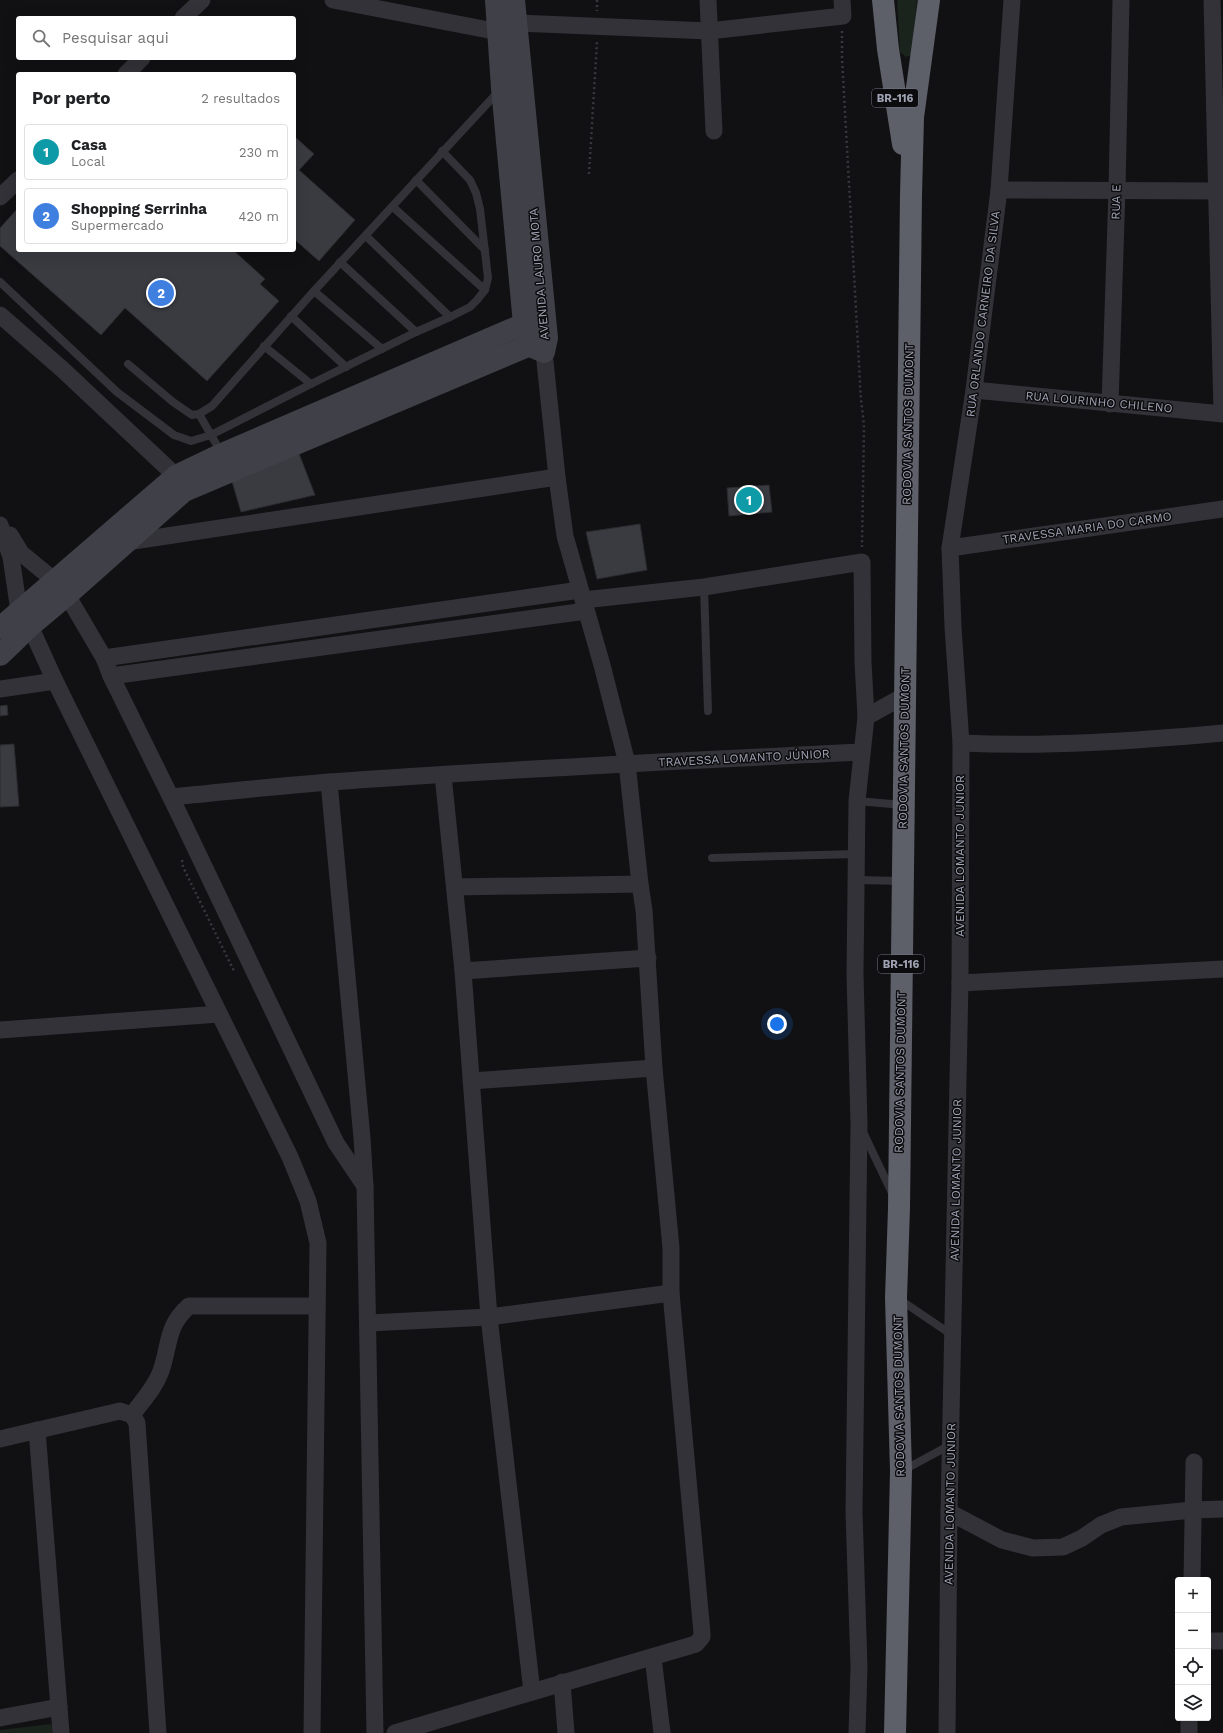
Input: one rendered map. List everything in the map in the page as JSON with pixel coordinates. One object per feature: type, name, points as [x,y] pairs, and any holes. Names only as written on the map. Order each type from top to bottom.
[{"type":"highway","name":"RODOVIA SANTOS DUMONT","points":[[882,0],[910,195]]},
{"type":"highway","name":"RODOVIA SANTOS DUMONT","points":[[895,1733],[901,1471],[896,1298],[899,1208],[910,195],[913,117],[929,0]]},
{"type":"highway","points":[[888,50],[901,66],[911,67],[922,52]]},
{"type":"street","points":[[185,16],[202,0]]},
{"type":"street","points":[[333,0],[511,30],[598,26],[709,31],[842,8]]},
{"type":"street","name":"AVENIDA LAURO MOTA","points":[[496,0],[511,30]]},
{"type":"street","name":"AVENIDA LAURO MOTA","points":[[514,0],[508,81],[537,335]]},
{"type":"street","points":[[708,0],[714,131]]},
{"type":"street","name":"RUA ORLANDO CARNEIRO DA SILVA","points":[[953,627],[950,548],[974,390],[998,190],[1012,0]]},
{"type":"street","name":"RUA E","points":[[1110,404],[1121,0]]},
{"type":"street","points":[[1212,0],[1222,413]]},
{"type":"street","points":[[128,72],[140,60]]},
{"type":"street","points":[[0,197],[16,182]]},
{"type":"street","points":[[998,190],[1216,191]]},
{"type":"street","points":[[0,315],[62,370],[180,483]]},
{"type":"street","points":[[0,655],[24,619],[180,483],[537,335],[565,536],[606,680],[627,763],[644,910],[654,1068],[671,1248],[671,1293],[702,1637],[696,1644],[562,1682],[395,1733]]},
{"type":"street","name":"RUA LOURINHO CHILENO","points":[[974,390],[1110,404],[1222,413]]},
{"type":"street","points":[[126,542],[557,477]]},
{"type":"street","points":[[61,588],[126,542],[180,483]]},
{"type":"street","name":"TRAVESSA MARIA DO CARMO","points":[[950,548],[1223,509]]},
{"type":"street","points":[[0,518],[21,553],[61,588],[104,658],[111,676],[171,797],[336,1143],[365,1186]]},
{"type":"street","points":[[0,525],[11,557],[24,619],[290,1157],[308,1201],[318,1243],[316,1306],[312,1733]]},
{"type":"street","points":[[104,658],[583,600],[704,587],[862,562],[863,662],[866,717],[861,752],[857,801],[855,974],[859,1124],[854,1512],[859,1667],[857,1733]]},
{"type":"street","points":[[111,676],[583,600]]},
{"type":"street","points":[[0,628],[24,619]]},
{"type":"street","name":"AVENIDA LOMANTO JUNIOR","points":[[947,1733],[952,1335],[960,983],[961,743],[953,627]]},
{"type":"street","points":[[0,689],[55,681]]},
{"type":"street","points":[[866,717],[904,696]]},
{"type":"street","points":[[961,743],[1006,745],[1143,741],[1223,733]]},
{"type":"street","name":"TRAVESSA LOMANTO JÚNIOR","points":[[171,797],[329,782],[627,763],[861,752]]},
{"type":"street","points":[[443,775],[463,971],[489,1317],[532,1692]]},
{"type":"street","points":[[329,782],[362,1138],[365,1186],[376,1733]]},
{"type":"street","points":[[455,887],[640,884]]},
{"type":"street","points":[[463,971],[648,958]]},
{"type":"street","points":[[960,983],[1223,969]]},
{"type":"street","points":[[0,1030],[219,1014]]},
{"type":"street","points":[[471,1081],[654,1068]]},
{"type":"street","points":[[368,1323],[489,1317],[671,1293]]},
{"type":"street","points":[[132,1415],[152,1390],[161,1371],[172,1327],[182,1312],[189,1306],[316,1306]]},
{"type":"street","points":[[0,1439],[120,1411],[132,1415],[137,1423],[158,1733]]},
{"type":"street","points":[[37,1430],[61,1733]]},
{"type":"street","points":[[1192,1577],[1194,1462]]},
{"type":"street","points":[[949,1512],[1002,1540],[1033,1548],[1063,1547],[1082,1538],[1101,1525],[1121,1517],[1193,1510],[1223,1509]]},
{"type":"street","points":[[1211,1641],[1223,1641]]},
{"type":"street","points":[[653,1657],[662,1733]]},
{"type":"street","points":[[562,1682],[566,1733]]},
{"type":"street","points":[[0,1718],[59,1707]]},
{"type":"street","points":[[1189,1721],[1189,1733]]},
{"type":"lane","points":[[128,364],[173,402],[192,415],[199,414],[212,406],[340,262],[393,207],[442,151],[508,81]]},
{"type":"lane","points":[[0,282],[117,392],[174,435],[191,441],[211,435],[416,332],[470,307],[478,300],[485,290],[488,278],[480,210],[476,193],[470,180],[442,151]]},
{"type":"lane","points":[[416,180],[485,250]]},
{"type":"lane","points":[[393,207],[485,290]]},
{"type":"lane","points":[[366,236],[450,317]]},
{"type":"lane","points":[[340,262],[416,332]]},
{"type":"lane","points":[[314,291],[382,349]]},
{"type":"lane","points":[[291,316],[346,367]]},
{"type":"lane","points":[[264,346],[311,384]]},
{"type":"lane","points":[[199,414],[226,463]]},
{"type":"lane","points":[[704,587],[708,711]]},
{"type":"lane","points":[[857,801],[903,805]]},
{"type":"lane","points":[[712,858],[857,854]]},
{"type":"lane","points":[[857,880],[902,880]]},
{"type":"lane","points":[[859,1124],[899,1208]]},
{"type":"lane","points":[[896,1298],[952,1335]]},
{"type":"lane","points":[[901,1471],[951,1445]]},
{"type":"path","points":[[589,174],[598,26],[597,0]]},
{"type":"path","points":[[842,8],[842,66],[860,397],[864,427],[862,562]]},
{"type":"shaded area","points":[[897,0],[917,0],[912,55],[906,57],[900,52]]},
{"type":"shaded area","points":[[51,1724],[53,1733],[0,1733],[0,1730]]},
{"type":"building","points":[[296,138],[314,154],[299,170],[355,220],[319,261],[296,241]]},
{"type":"building","points":[[16,210],[16,252],[235,252],[265,279],[260,284],[279,301],[207,381],[125,308],[101,335],[0,246],[0,228]]},
{"type":"building","points":[[298,451],[315,495],[241,512],[231,478]]},
{"type":"building","points":[[769,485],[772,512],[729,516],[727,488]]},
{"type":"building","points":[[640,524],[647,570],[597,579],[586,532]]},
{"type":"building","points":[[7,705],[8,715],[0,716],[0,706]]},
{"type":"building","points":[[14,744],[19,806],[0,807],[0,745]]},
{"type":"place","name":"Shopping Serrinha","points":[[161,293]]},
{"type":"place","name":"Casa","points":[[749,500]]}]
